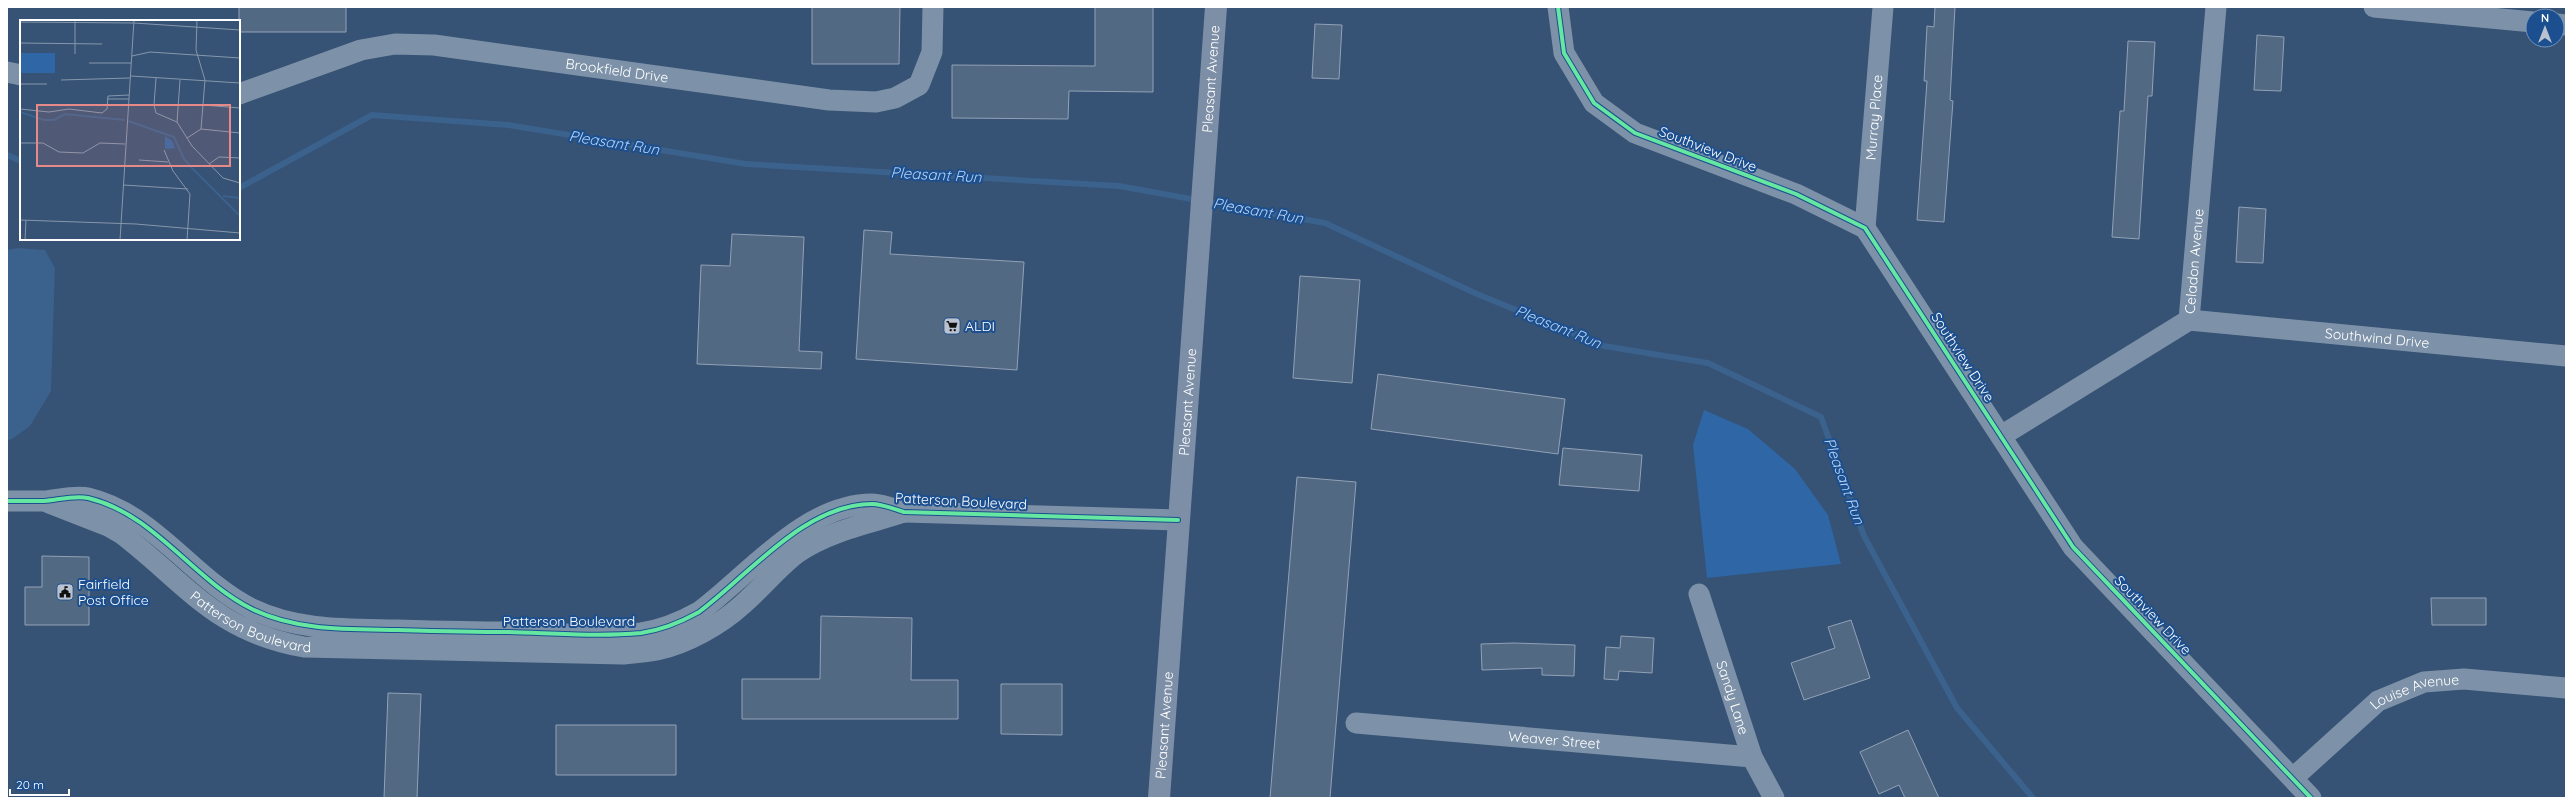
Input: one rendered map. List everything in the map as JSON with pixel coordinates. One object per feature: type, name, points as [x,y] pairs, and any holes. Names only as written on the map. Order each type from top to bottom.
[{"type":"main road","name":"Pleasant Avenue","points":[[1159,798],[1216,7]]},
{"type":"street","name":"Brookfield Drive","points":[[240,94],[361,50],[395,44],[434,45],[765,93],[829,100],[876,102],[895,98],[918,85],[932,52],[933,7]]},
{"type":"street","name":"Southview Drive","points":[[1558,7],[1564,53],[1594,103],[1635,133],[1796,194],[1865,228],[2073,547],[2311,798]]},
{"type":"street","name":"Murray Place","points":[[1865,228],[1883,7]]},
{"type":"street","name":"Celadon Avenue","points":[[2001,436],[2189,320],[2216,7]]},
{"type":"street","points":[[2374,7],[2525,21]]},
{"type":"street","points":[[7,72],[20,75]]},
{"type":"street","name":"Southwind Drive","points":[[2189,320],[2566,356]]},
{"type":"street","name":"Patterson Boulevard","points":[[7,501],[43,501],[86,497],[132,516],[152,530],[205,578],[231,596],[251,608],[295,624],[338,629],[616,634],[642,632],[684,621],[724,593],[798,529],[820,516],[845,507],[873,504],[904,512],[1178,520]]},
{"type":"street","name":"Sandy Lane","points":[[1699,594],[1752,757],[1774,798]]},
{"type":"street","name":"Louise Avenue","points":[[2293,778],[2378,701],[2424,682],[2464,679],[2566,688]]},
{"type":"street","name":"Weaver Street","points":[[1356,723],[1752,757]]},
{"type":"shaded area","points":[[18,248],[45,250],[55,268],[51,391],[30,426],[12,439],[7,440],[7,250]]},
{"type":"shaded area","points":[[1704,410],[1748,429],[1795,469],[1828,515],[1841,564],[1707,578],[1693,445]]},
{"type":"building","points":[[239,7],[346,7],[346,32],[240,32]]},
{"type":"building","points":[[812,7],[900,7],[899,64],[812,64]]},
{"type":"building","points":[[1095,7],[1153,7],[1153,92],[1069,91],[1068,119],[952,118],[952,65],[1095,66]]},
{"type":"building","points":[[1935,7],[1955,7],[1950,100],[1953,101],[1944,222],[1917,220],[1927,81],[1924,81],[1927,26],[1934,27]]},
{"type":"building","points":[[1315,24],[1342,25],[1339,79],[1312,78]]},
{"type":"building","points":[[2257,35],[2284,37],[2281,91],[2254,90]]},
{"type":"building","points":[[2128,41],[2155,42],[2152,96],[2148,96],[2139,239],[2112,237],[2120,111],[2124,111]]},
{"type":"building","points":[[2239,207],[2266,209],[2263,263],[2236,262]]},
{"type":"building","points":[[864,230],[892,232],[890,254],[1024,262],[1017,370],[856,359]]},
{"type":"building","points":[[732,234],[804,237],[799,351],[822,352],[821,369],[697,364],[701,265],[730,266]]},
{"type":"building","points":[[1300,276],[1360,280],[1352,383],[1293,378]]},
{"type":"building","points":[[1378,374],[1565,399],[1558,454],[1371,429]]},
{"type":"building","points":[[1563,448],[1642,455],[1639,491],[1559,485]]},
{"type":"building","points":[[1297,477],[1356,482],[1330,798],[1270,798]]},
{"type":"building","points":[[42,556],[89,557],[89,625],[25,625],[25,587],[42,587]]},
{"type":"building","points":[[2431,598],[2486,598],[2486,625],[2432,625]]},
{"type":"building","points":[[821,616],[912,618],[911,680],[958,680],[958,719],[742,719],[742,679],[820,679]]},
{"type":"building","points":[[1851,620],[1870,678],[1804,700],[1791,663],[1835,648],[1828,627]]},
{"type":"building","points":[[1621,636],[1654,638],[1652,673],[1619,671],[1618,680],[1604,679],[1606,647],[1620,648]]},
{"type":"building","points":[[1514,643],[1575,645],[1574,676],[1542,675],[1542,668],[1482,670],[1481,644]]},
{"type":"building","points":[[1001,684],[1062,684],[1062,735],[1001,734]]},
{"type":"building","points":[[388,693],[421,694],[417,798],[384,798]]},
{"type":"building","points":[[556,725],[676,725],[676,775],[556,775]]},
{"type":"building","points":[[1908,730],[1939,798],[1905,798],[1899,785],[1879,794],[1860,752]]},
{"type":"waterway","name":"Pleasant Run","points":[[240,187],[372,115],[508,125],[746,164],[1119,186],[1325,223],[1477,294],[1604,346],[1708,363],[1821,417],[1864,536],[1957,708],[2033,798]]},
{"type":"waterway","name":"Pleasant Run","points":[[7,155],[20,161]]},
{"type":"cycle path","points":[[1558,7],[1564,53],[1594,103],[1635,133],[1796,194],[1865,228],[2073,547],[2311,798]]},
{"type":"cycle path","points":[[7,501],[44,501],[83,497],[112,506],[154,532],[210,581],[230,596],[252,609],[287,621],[305,625],[341,629],[591,635],[649,632],[692,616],[699,612],[758,561],[801,528],[824,516],[847,507],[876,504],[904,512],[1178,520]]},
{"type":"place","name":"ALDI","points":[[952,326]]},
{"type":"place","name":"Fairfield Post Office","points":[[65,592]]}]
